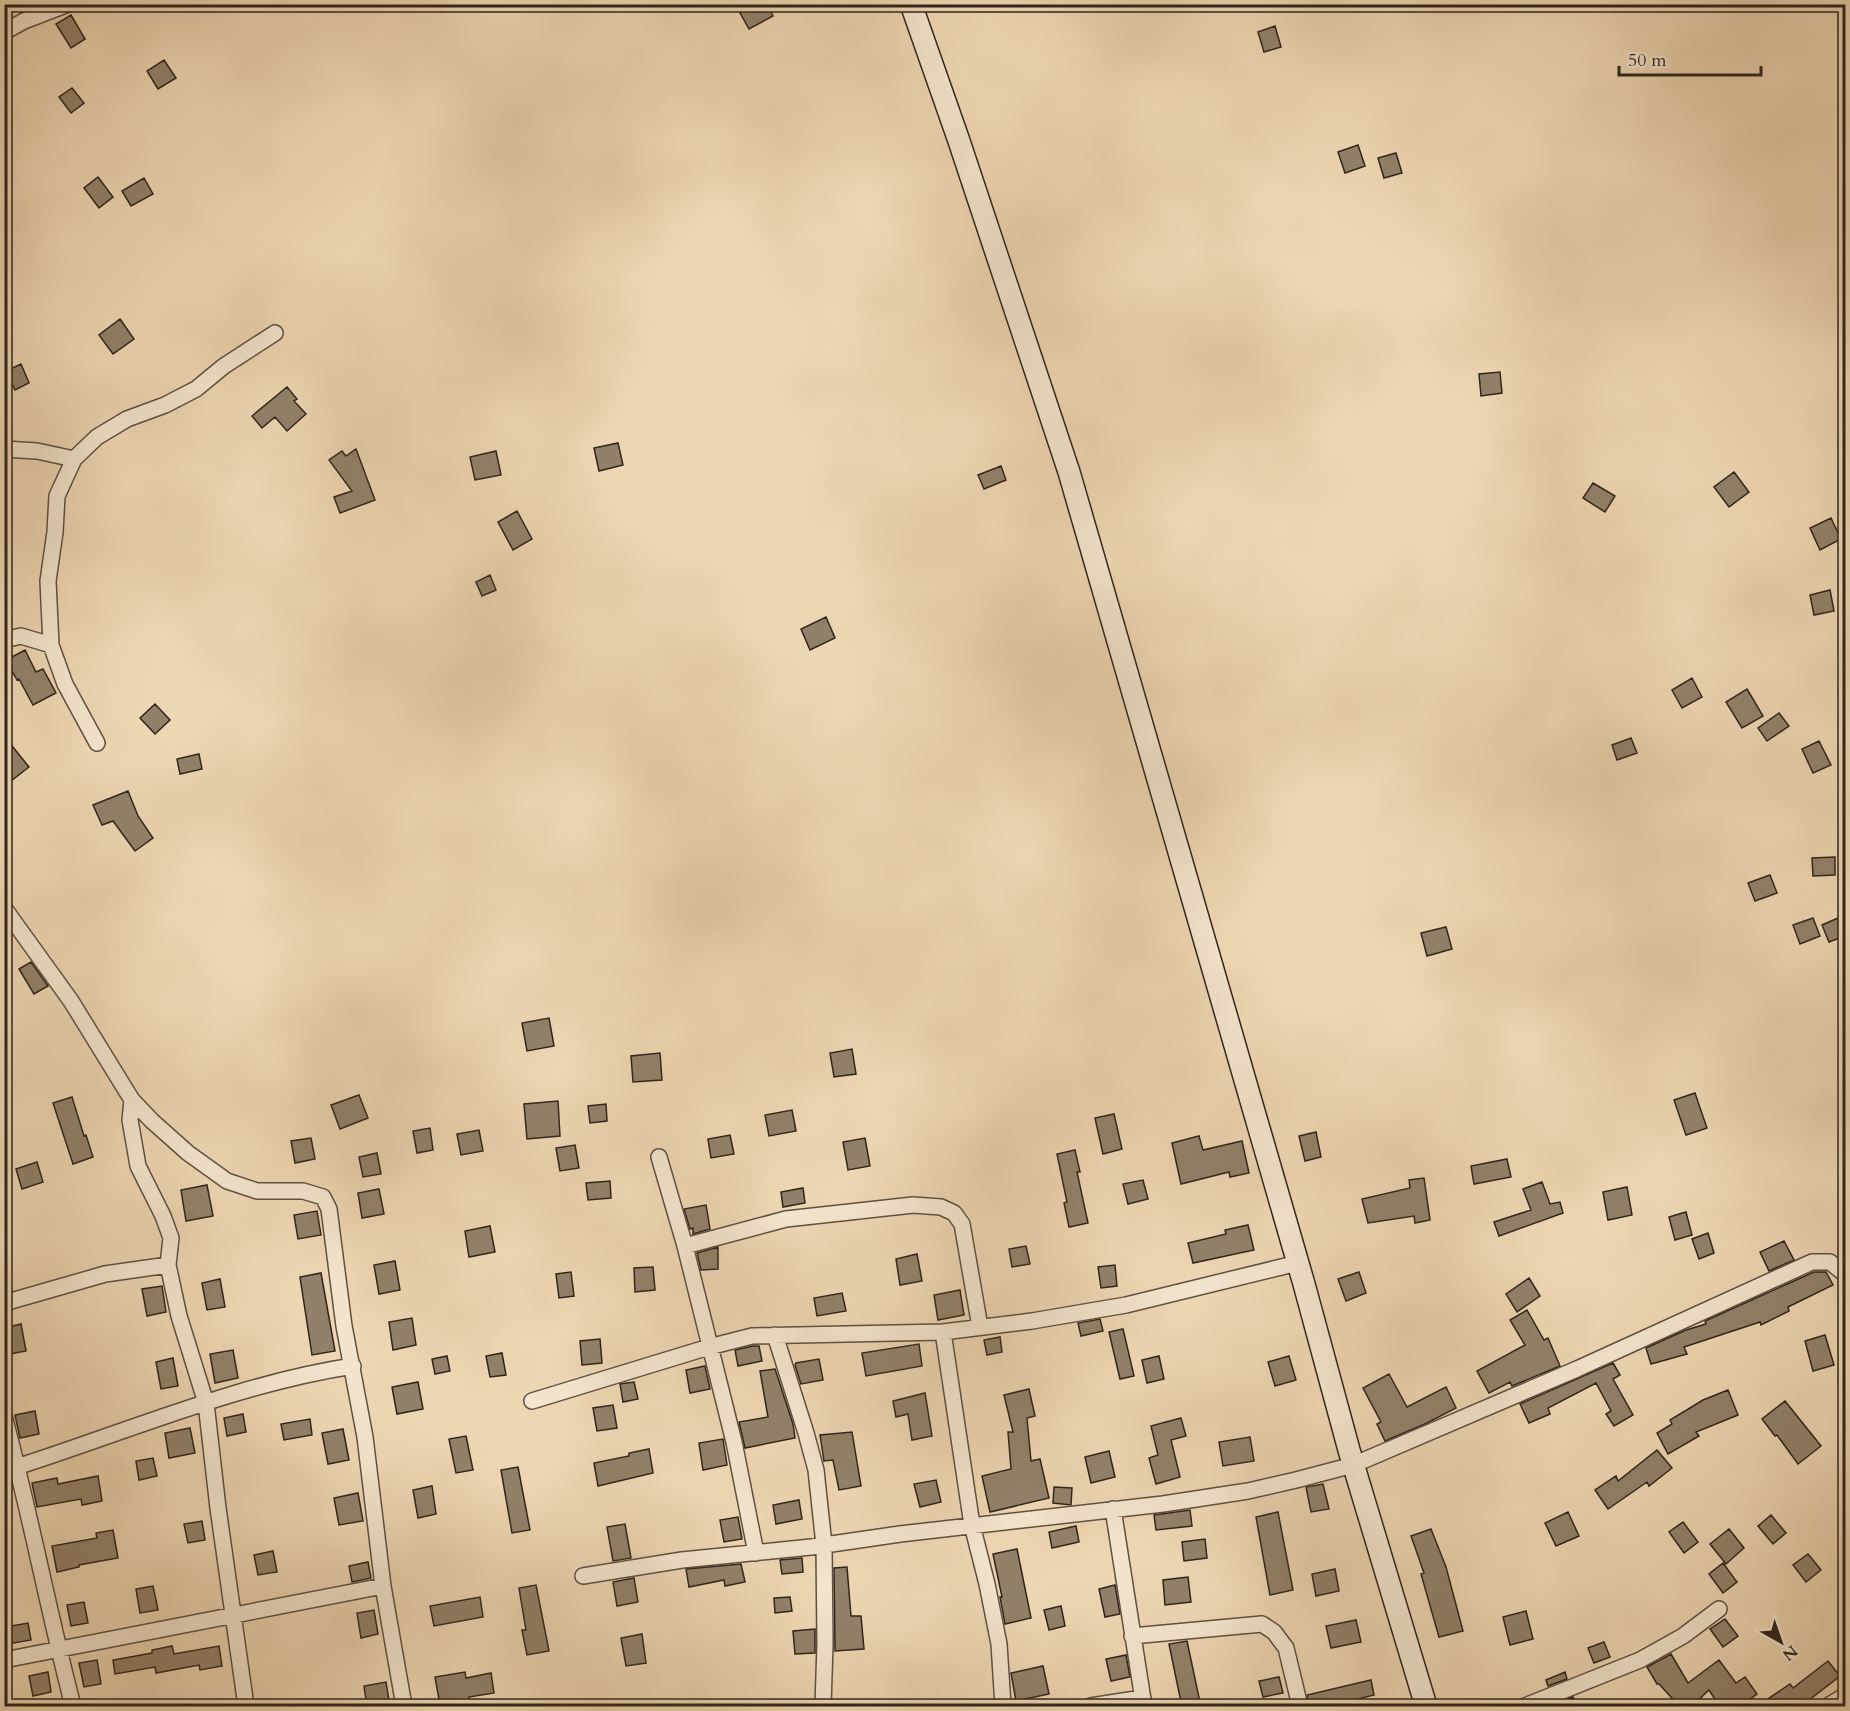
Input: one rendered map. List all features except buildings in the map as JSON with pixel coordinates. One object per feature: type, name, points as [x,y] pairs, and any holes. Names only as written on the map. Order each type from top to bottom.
[{"type":"main road","points":[[910,4],[959,141],[1069,472],[1298,1263],[1353,1465],[1426,1707]]},
{"type":"street","points":[[4,32],[24,21],[68,4]]},
{"type":"street","points":[[97,743],[65,684],[51,645],[48,581],[56,532],[57,496],[74,459],[97,436],[127,419],[165,405],[196,389],[224,366],[275,333]]},
{"type":"street","points":[[4,449],[37,451],[74,459]]},
{"type":"street","points":[[4,640],[21,636],[51,645]]},
{"type":"street","points":[[4,908],[72,1000],[132,1100],[152,1121],[188,1153],[227,1181],[257,1191],[303,1191],[323,1197],[329,1209],[343,1315],[365,1437],[383,1586],[404,1707]]},
{"type":"street","points":[[132,1100],[130,1120],[138,1166],[163,1216],[171,1238],[168,1265],[179,1316],[206,1403],[218,1508],[246,1707]]},
{"type":"street","points":[[659,1157],[685,1246],[734,1442],[756,1553]]},
{"type":"street","points":[[685,1246],[786,1220],[913,1205],[941,1207],[954,1213],[962,1224],[980,1327]]},
{"type":"street","points":[[584,1576],[682,1560],[824,1545],[1248,1491],[1353,1465],[1577,1369],[1812,1262],[1830,1262],[1845,1275]]},
{"type":"street","points":[[531,1401],[752,1336],[943,1332],[1032,1321],[1126,1305],[1298,1263]]},
{"type":"street","points":[[4,1303],[105,1274],[168,1265]]},
{"type":"street","points":[[943,1332],[972,1525],[999,1644],[1003,1707]]},
{"type":"street","points":[[775,1335],[816,1470],[824,1545],[823,1707]]},
{"type":"street","points":[[11,1469],[271,1383],[318,1371],[353,1366]]},
{"type":"street","points":[[4,1416],[11,1469],[73,1707]]},
{"type":"street","points":[[1091,1707],[1143,1702],[1113,1509]]},
{"type":"street","points":[[4,1660],[383,1586]]},
{"type":"street","points":[[1525,1707],[1640,1660],[1683,1636],[1719,1609]]},
{"type":"street","points":[[1132,1636],[1262,1624],[1274,1632],[1286,1648],[1300,1707]]},
{"type":"street","points":[[1828,1707],[1845,1695]]}]
